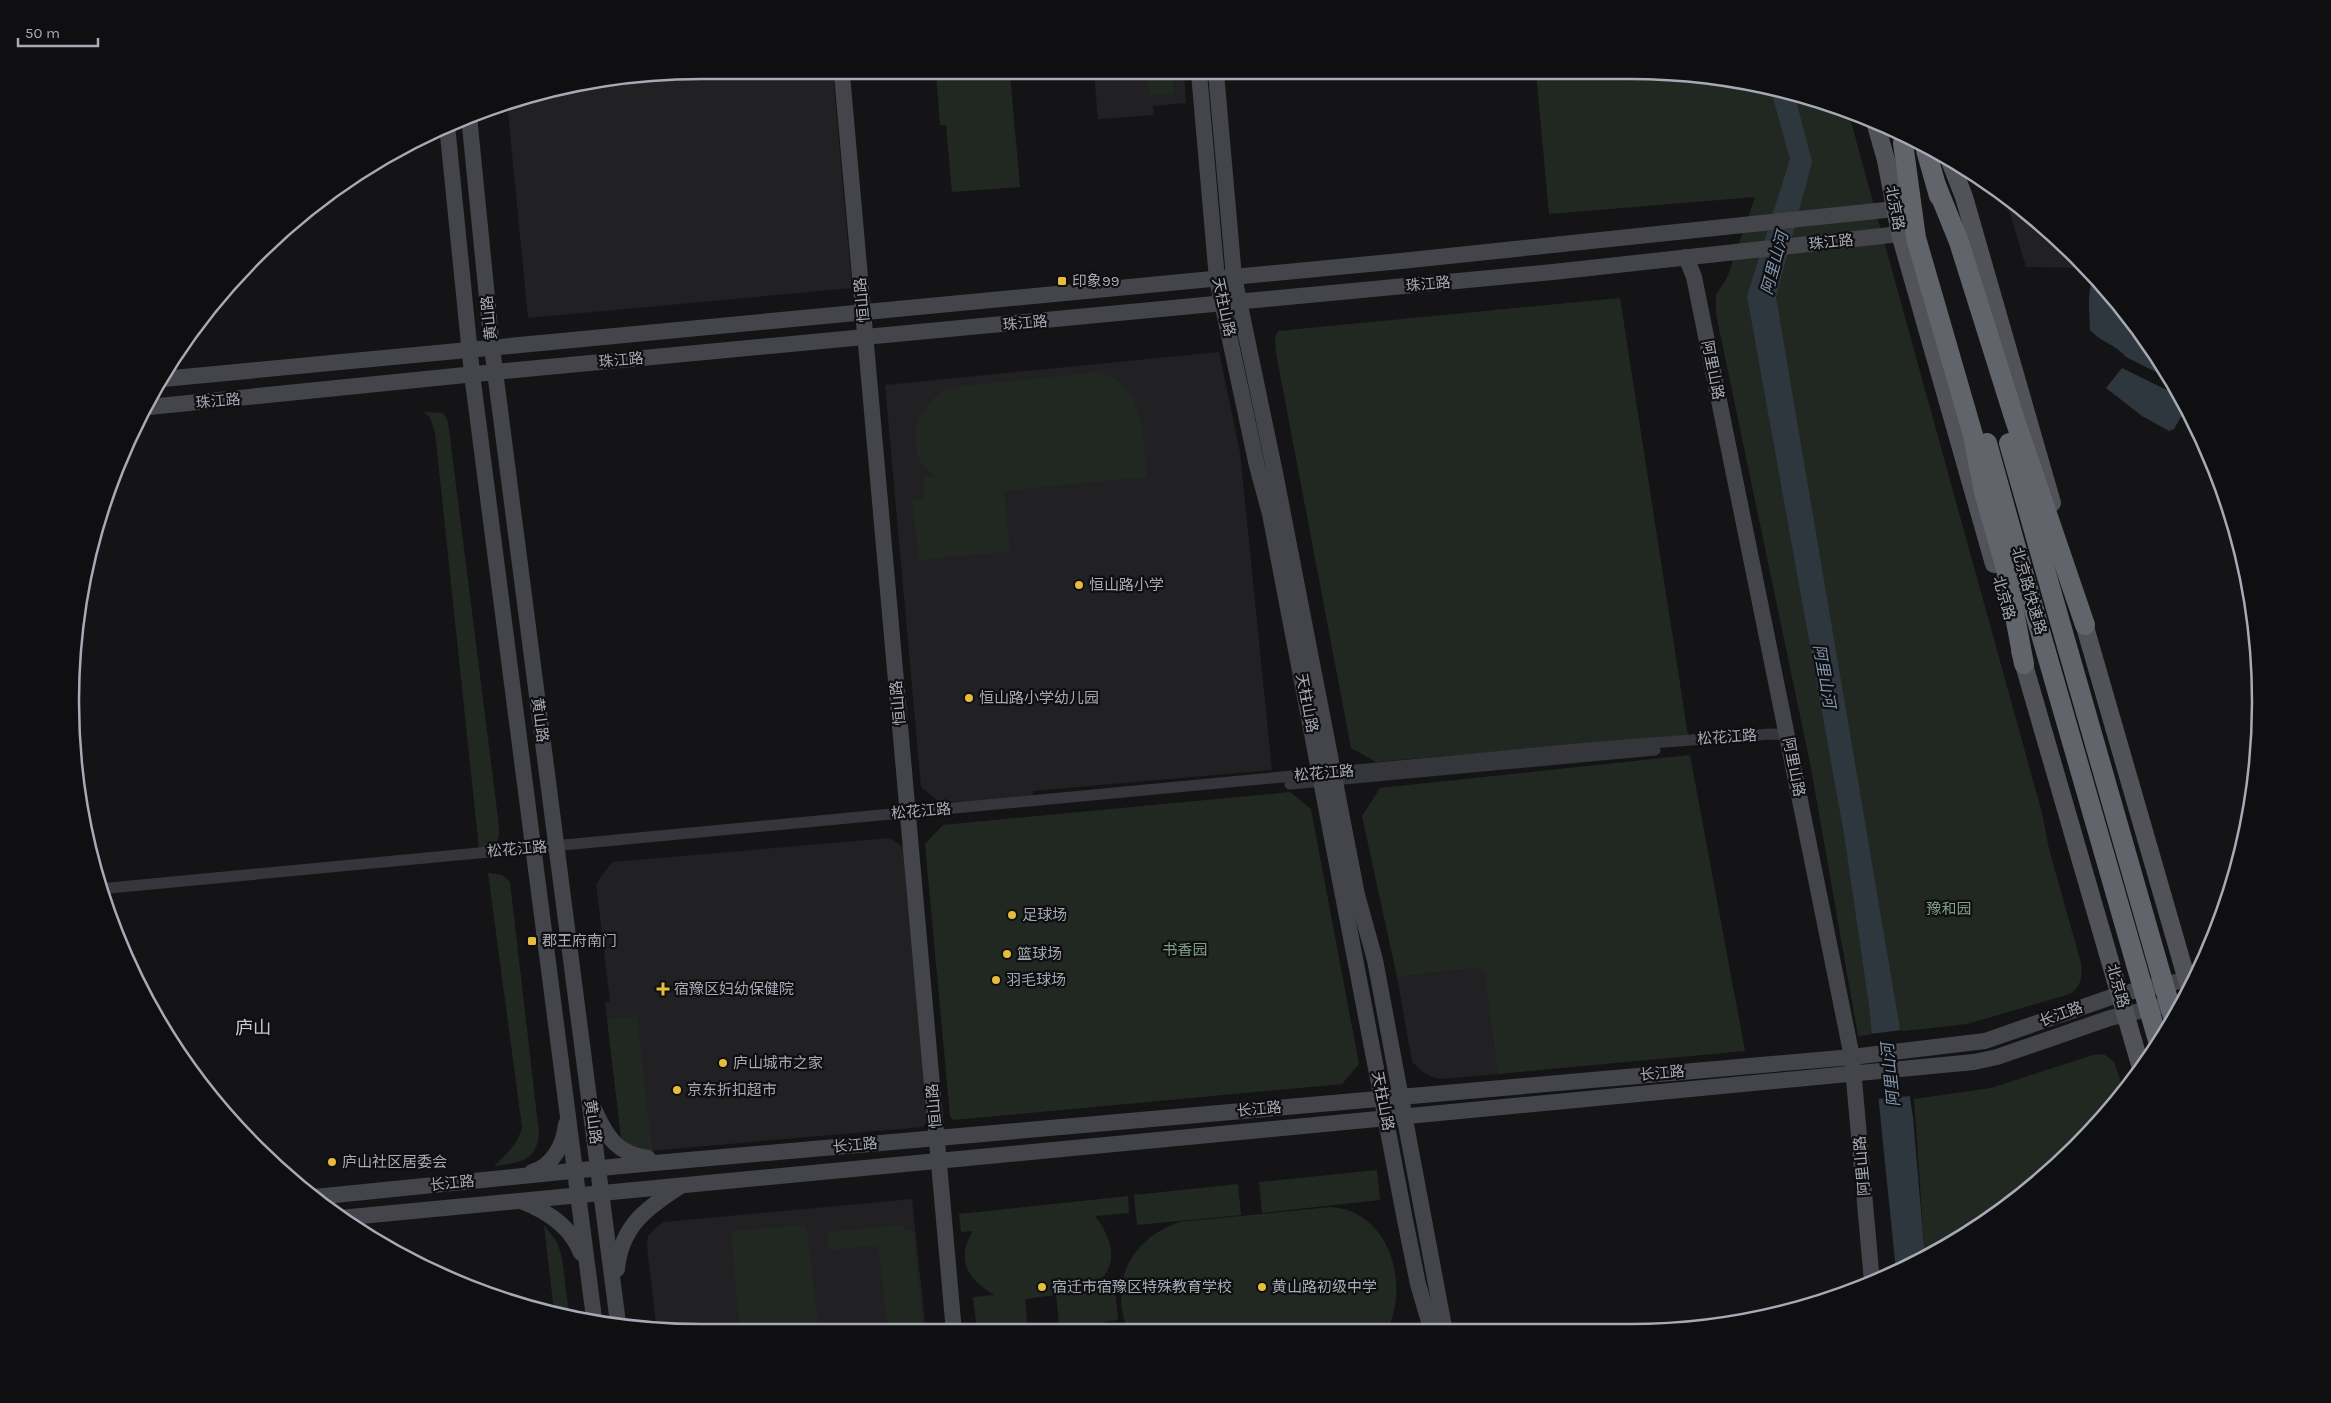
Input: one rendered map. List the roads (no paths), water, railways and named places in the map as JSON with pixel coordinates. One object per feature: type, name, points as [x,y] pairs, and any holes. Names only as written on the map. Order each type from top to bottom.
[{"type":"highway","points":[[1902,142],[1916,238],[1973,435],[1984,492],[2006,569],[2024,664]]},
{"type":"highway","name":"北京路快速路","points":[[1903,142],[2017,551],[2156,1033]]},
{"type":"highway","name":"北京路快速路","points":[[1927,155],[2171,1009]]},
{"type":"highway","points":[[1936,185],[1960,242],[2014,417],[2085,625]]},
{"type":"main road","name":"北京路","points":[[1878,130],[1886,160],[1900,234],[2139,1060]]},
{"type":"main road","points":[[1954,170],[1964,197],[2038,451],[2085,625],[2188,976]]},
{"type":"street","name":"恒山路","points":[[842,79],[867,313]]},
{"type":"street","name":"恒山路","points":[[849,79],[869,337],[942,1160],[953,1324]]},
{"type":"street","name":"天柱山路","points":[[1199,79],[1216,279],[1328,777],[1375,960],[1443,1324]]},
{"type":"street","name":"天柱山路","points":[[1217,79],[1234,277],[1241,302],[1328,777],[1382,1098],[1418,1284],[1430,1324]]},
{"type":"street","name":"黄山路","points":[[470,124],[492,348],[617,1319]]},
{"type":"street","name":"黄山路","points":[[448,133],[472,374],[594,1314]]},
{"type":"street","name":"珠江路","points":[[170,378],[1401,262],[1895,209]]},
{"type":"street","name":"珠江路","points":[[153,407],[472,374],[1543,273],[1900,234]]},
{"type":"street","name":"阿里山路","points":[[1686,257],[1694,277],[1852,1057],[1871,1275]]},
{"type":"street","points":[[1001,300],[1004,325]]},
{"type":"street","points":[[233,372],[236,399]]},
{"type":"street","name":"松花江路","points":[[107,887],[557,849],[1328,777],[1770,741],[1787,735]]},
{"type":"street","name":"松花江路","points":[[110,894],[534,851]]},
{"type":"street","name":"长江路","points":[[322,1196],[670,1161],[1852,1057],[1985,1040],[2002,1036],[2120,994],[2185,983]]},
{"type":"street","name":"长江路","points":[[353,1217],[1908,1069],[1997,1057],[2125,1013],[2174,1003]]},
{"type":"street","points":[[590,1099],[609,1137],[624,1152],[632,1156],[670,1161]]},
{"type":"street","points":[[523,1175],[539,1170],[554,1156],[565,1132],[567,1109]]},
{"type":"street","name":"恒山路","points":[[942,1160],[960,1324]]},
{"type":"street","points":[[614,1291],[618,1255],[628,1230],[645,1211],[682,1185]]},
{"type":"street","points":[[519,1200],[534,1206],[568,1228],[578,1244],[588,1270]]},
{"type":"water","name":"阿里山河","points":[[1772,96],[1796,102],[1812,162],[1776,297],[1899,1023],[1913,1118],[1924,1250],[1895,1264],[1869,1005],[1844,834],[1747,296],[1790,159]]},
{"type":"water","points":[[2092,284],[2124,322],[2158,373],[2126,357],[2118,349],[2099,338],[2090,330]]},
{"type":"water","points":[[2122,368],[2170,391],[2183,417],[2181,417],[2174,429],[2169,431],[2142,416],[2106,388]]},
{"type":"place","name":"印象99","points":[[1062,281]]},
{"type":"place","name":"恒山路小学","points":[[1079,585]]},
{"type":"place","name":"恒山路小学幼儿园","points":[[969,698]]},
{"type":"place","name":"足球场","points":[[1012,915]]},
{"type":"place","name":"郡王府南门","points":[[532,941]]},
{"type":"place","name":"篮球场","points":[[1007,954]]},
{"type":"place","name":"羽毛球场","points":[[996,980]]},
{"type":"place","name":"宿豫区妇幼保健院","points":[[663,989]]},
{"type":"place","name":"庐山城市之家","points":[[723,1063]]},
{"type":"place","name":"京东折扣超市","points":[[677,1090]]},
{"type":"place","name":"庐山社区居委会","points":[[332,1162]]},
{"type":"place","name":"宿迁市宿豫区特殊教育学校","points":[[1042,1287]]},
{"type":"place","name":"黄山路初级中学","points":[[1262,1287]]},
{"type":"district","name":"庐山","points":[[253,1028]]},
{"type":"park label","name":"豫和园","points":[[1949,909]]},
{"type":"park label","name":"书香园","points":[[1185,950]]}]
